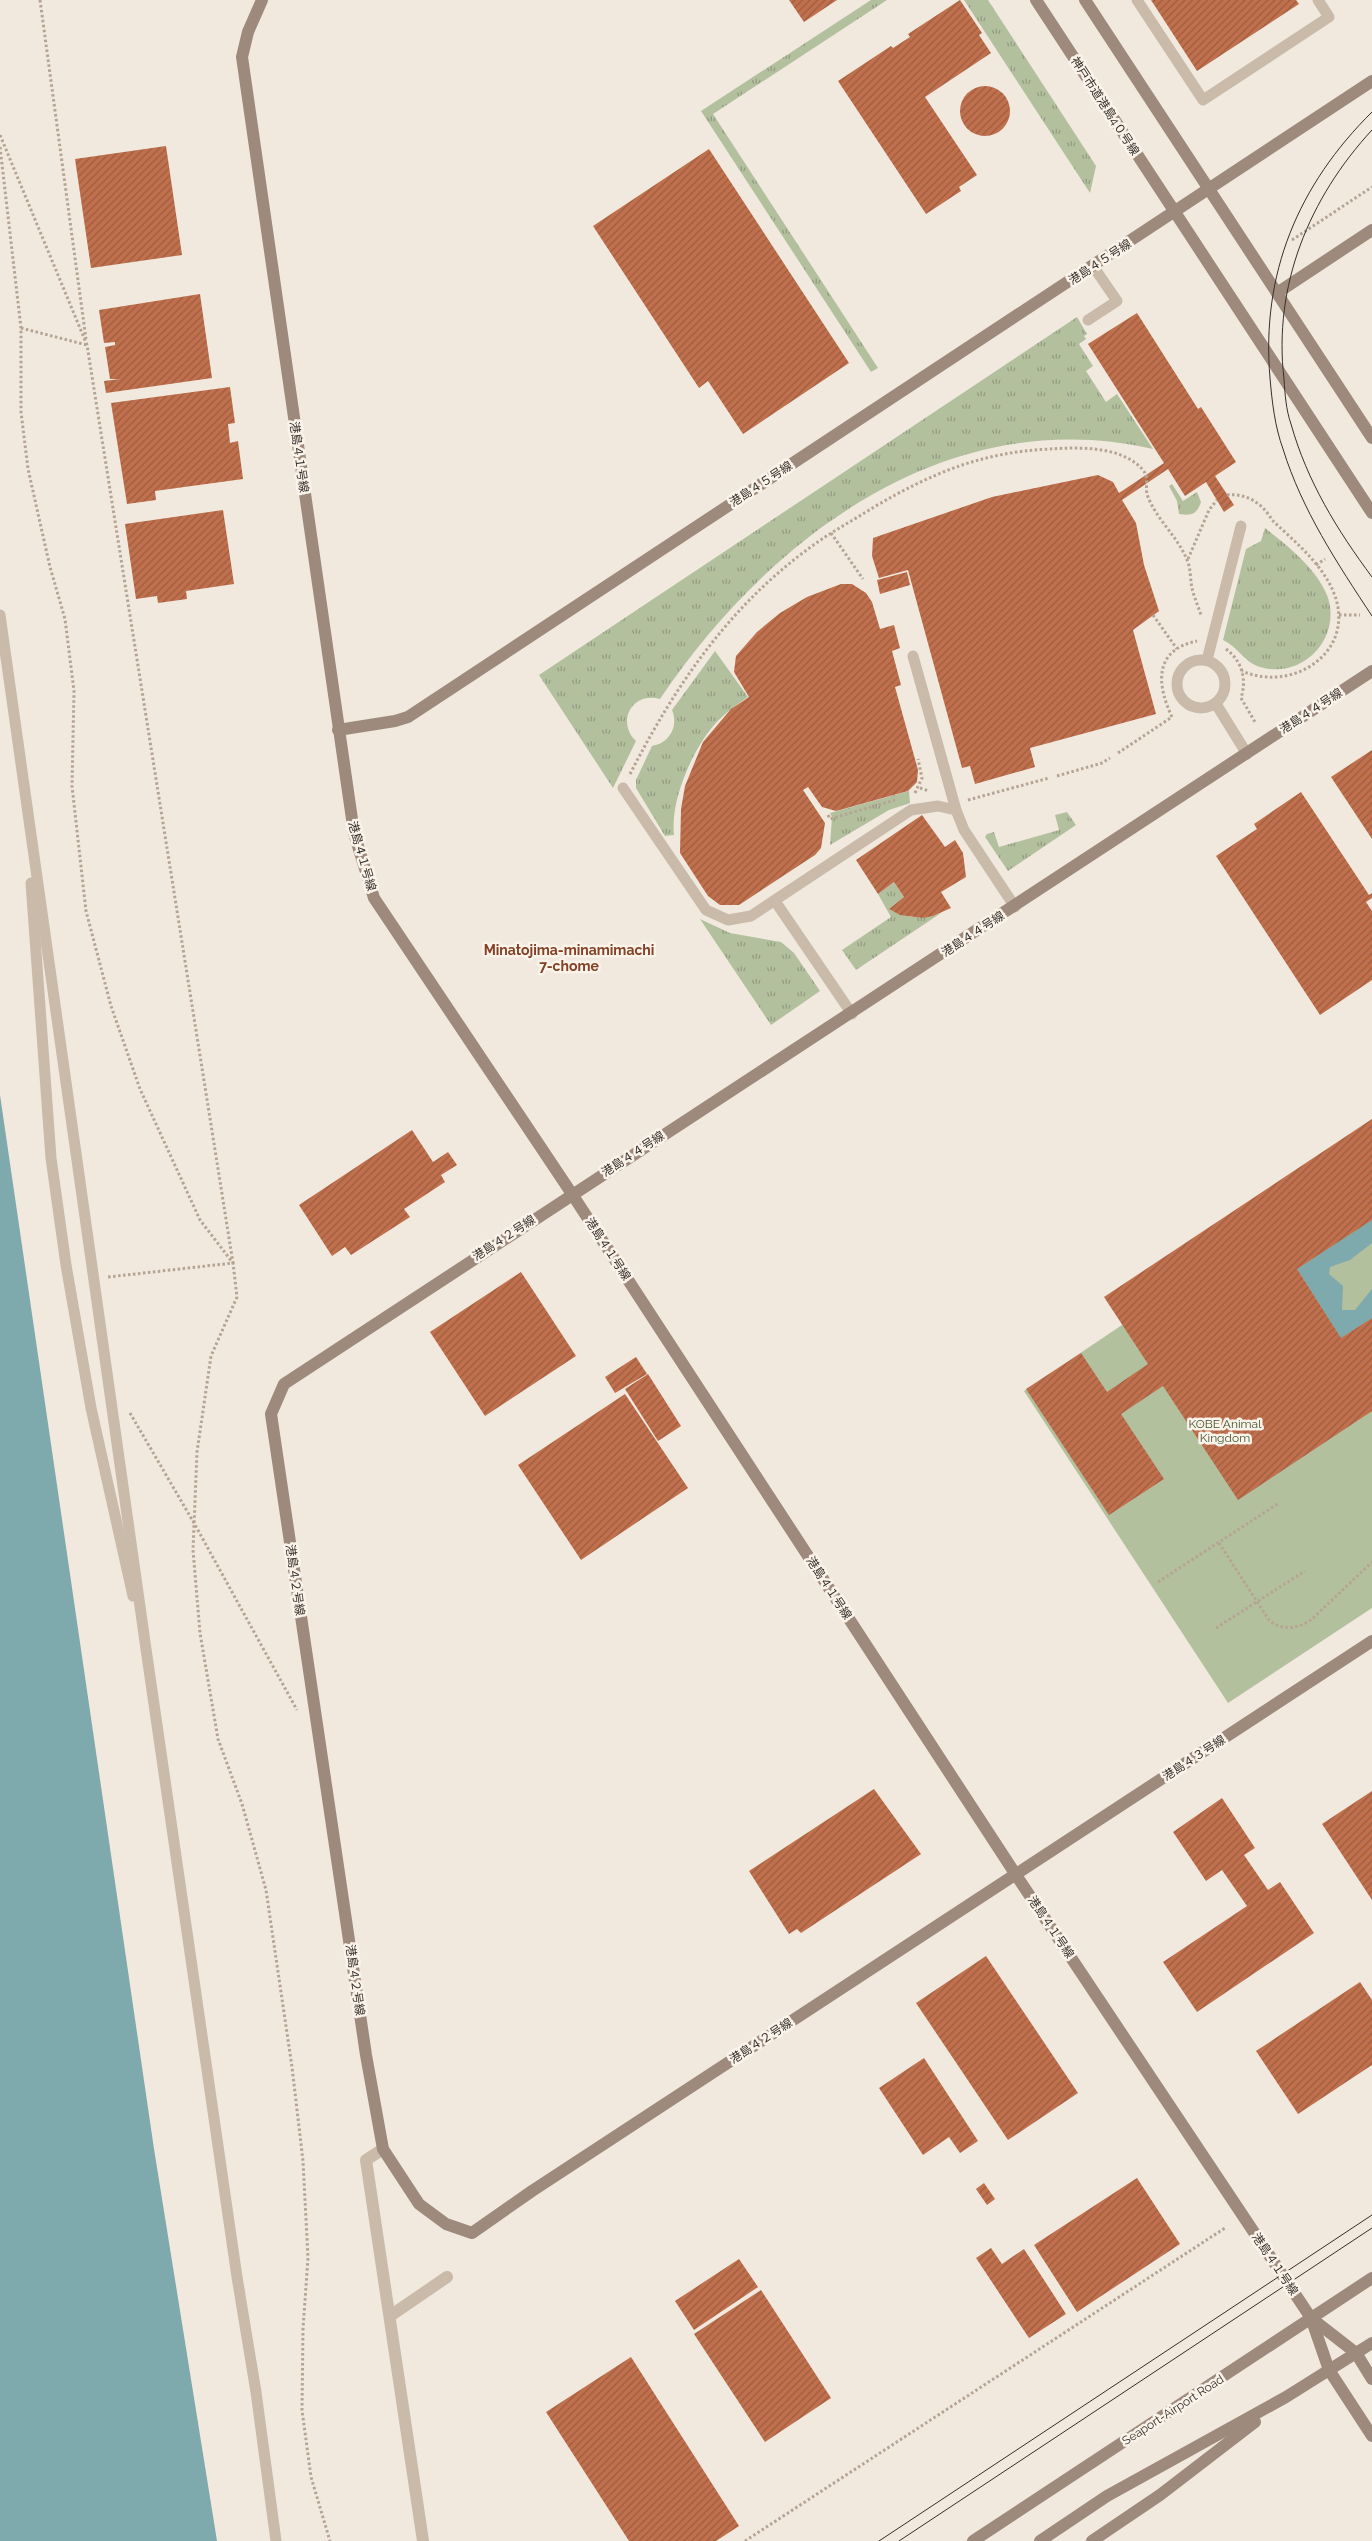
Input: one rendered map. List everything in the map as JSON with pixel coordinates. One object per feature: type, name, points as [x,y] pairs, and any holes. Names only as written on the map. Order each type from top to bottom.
[{"type":"street","name":"港島４１号線","points":[[262,0],[248,32],[242,56],[354,833],[374,898],[572,1194],[1016,1875],[1311,2318],[1329,2370],[1372,2436]]},
{"type":"street","name":"神戸市道港島4０号線","points":[[1036,0],[1372,513]]},
{"type":"street","points":[[1085,0],[1207,190],[1372,438]]},
{"type":"street","name":"港島４５号線","points":[[338,730],[396,721],[408,716],[1175,213],[1372,81]]},
{"type":"street","points":[[1276,293],[1372,230]]},
{"type":"street","name":"港島４４号線","points":[[572,1194],[852,1014],[1372,671]]},
{"type":"street","name":"港島４２号線","points":[[572,1194],[311,1364],[284,1384],[271,1414],[365,2046],[383,2149],[419,2204],[446,2224],[472,2233],[532,2191],[1016,1875]]},
{"type":"street","name":"港島４３号線","points":[[1016,1875],[1372,1641]]},
{"type":"street","points":[[383,2149],[366,2160],[423,2541]]},
{"type":"street","points":[[390,2316],[447,2277]]},
{"type":"street","name":"Seaport-Airport Road","points":[[974,2541],[1372,2278]]},
{"type":"street","points":[[1311,2318],[1356,2353],[1372,2379]]},
{"type":"street","points":[[1040,2541],[1107,2496],[1286,2397],[1372,2343]]},
{"type":"street","points":[[1092,2541],[1160,2495],[1286,2397]]},
{"type":"lane","points":[[1137,0],[1203,100],[1329,17],[1318,0]]},
{"type":"lane","points":[[1088,320],[1117,301],[1093,266]]},
{"type":"lane","points":[[1207,660],[1241,526]]},
{"type":"lane","points":[[0,615],[146,1649],[276,2541]]},
{"type":"lane","points":[[913,656],[956,810],[964,830],[1015,907]]},
{"type":"lane","points":[[1199,660],[1207,660],[1218,667],[1225,679],[1224,693],[1216,704],[1202,709],[1194,708],[1182,700],[1176,686],[1177,678],[1185,665],[1199,660]]},
{"type":"lane","points":[[1216,704],[1247,754]]},
{"type":"lane","points":[[21,764],[51,1158],[66,1264],[95,1427],[127,1575],[146,1649]]},
{"type":"lane","points":[[623,788],[706,910],[713,915],[728,920],[744,919],[775,901],[911,810],[938,806],[956,810]]},
{"type":"lane","points":[[775,901],[852,1014]]},
{"type":"lane","points":[[266,2464],[268,2541]]},
{"type":"path","points":[[40,0],[87,345],[237,1297],[211,1356],[197,1452],[193,1550],[200,1633],[218,1739],[242,1804],[266,1890],[292,2066],[303,2161],[308,2258],[303,2328],[302,2410],[311,2477],[330,2541]]},
{"type":"path","points":[[0,135],[87,345]]},
{"type":"path","points":[[0,147],[20,328],[21,412],[28,469],[50,567],[65,619],[74,691],[72,786],[86,912],[111,1006],[140,1090],[200,1220],[233,1263]]},
{"type":"path","points":[[1292,240],[1372,187]]},
{"type":"path","points":[[20,328],[87,345]]},
{"type":"path","points":[[623,788],[659,718],[709,646],[765,584],[831,533],[900,491],[951,468],[1005,453],[1051,448],[1088,449],[1116,453],[1144,471],[1148,480],[1147,496],[1188,560]]},
{"type":"path","points":[[1227,495],[1246,497],[1260,505],[1316,565],[1332,588],[1339,615],[1336,631],[1329,646],[1319,659],[1306,669],[1291,676],[1275,678],[1258,677],[1242,671]]},
{"type":"path","points":[[1202,618],[1192,586],[1188,560],[1190,549],[1204,527],[1209,510],[1217,500]]},
{"type":"path","points":[[831,533],[863,580]]},
{"type":"path","points":[[1316,565],[1325,559]]},
{"type":"path","points":[[1153,615],[1177,649]]},
{"type":"path","points":[[1339,615],[1360,615]]},
{"type":"path","points":[[1197,641],[1199,633]]},
{"type":"path","points":[[1241,698],[1255,722]]},
{"type":"path","points":[[1118,753],[1172,717]]},
{"type":"path","points":[[1057,776],[1102,763],[1110,758]]},
{"type":"path","points":[[912,795],[920,788],[922,778],[918,759]]},
{"type":"path","points":[[920,788],[963,802],[1049,778]]},
{"type":"path","points":[[828,815],[830,819],[903,798]]},
{"type":"path","points":[[94,1278],[233,1263]]},
{"type":"path","points":[[127,1408],[194,1523],[298,1711]]},
{"type":"path","points":[[1158,1582],[1279,1503]]},
{"type":"path","points":[[1219,1543],[1269,1620],[1276,1627],[1303,1625],[1372,1562]]},
{"type":"path","points":[[1216,1628],[1258,1603],[1305,1571]]},
{"type":"path","points":[[745,2541],[1225,2228]]},
{"type":"green space","points":[[871,0],[887,0],[713,114],[878,368],[871,372],[701,111]]},
{"type":"green space","points":[[964,0],[988,0],[1096,166],[1090,193]]},
{"type":"green space","points":[[1077,317],[1087,334],[1084,336],[1086,339],[1079,344],[1093,366],[1086,371],[1106,402],[1117,394],[1153,449],[1077,440],[1005,445],[936,465],[870,496],[810,536],[754,585],[704,640],[660,699],[650,698],[635,704],[627,717],[627,725],[636,741],[613,788],[539,675]]},
{"type":"green space","points":[[1172,484],[1183,501],[1197,492],[1201,502],[1196,512],[1187,515],[1179,514],[1177,501],[1169,486]]},
{"type":"green space","points":[[1265,528],[1308,566],[1316,576],[1327,595],[1330,611],[1329,626],[1324,640],[1316,652],[1304,661],[1291,667],[1276,669],[1254,665],[1233,646],[1223,640],[1246,549],[1261,541]]},
{"type":"green space","points":[[715,651],[748,697],[719,720],[698,748],[684,776],[679,792],[675,807],[674,835],[665,836],[636,788],[636,780],[652,746],[668,738],[671,733],[674,722],[672,710]]},
{"type":"green space","points":[[909,791],[910,803],[889,810],[830,845],[832,817],[830,813]]},
{"type":"green space","points":[[1067,812],[1076,825],[1008,871],[985,837],[987,834],[994,832],[999,847],[1059,830],[1055,815]]},
{"type":"green space","points":[[894,882],[904,897],[889,909],[915,917],[928,917],[941,913],[856,970],[842,950],[891,917],[878,894]]},
{"type":"green space","points":[[700,919],[730,933],[781,942],[794,953],[820,991],[771,1025]]},
{"type":"green space","name":"KOBE Animal Kingdom","points":[[1372,1119],[1372,1608],[1228,1703],[1024,1391],[1122,1325]]},
{"type":"water","points":[[0,1095],[154,2149],[217,2541],[0,2541]]},
{"type":"water","points":[[1372,1220],[1372,1243],[1350,1260],[1330,1267],[1329,1274],[1343,1286],[1342,1310],[1355,1310],[1372,1289],[1372,1318],[1341,1338],[1297,1269]]},
{"type":"building","points":[[789,0],[837,0],[804,22]]},
{"type":"building","points":[[960,0],[982,33],[979,35],[991,53],[925,97],[977,175],[959,187],[961,191],[926,214],[838,81],[891,46],[893,48],[910,37],[908,34]]},
{"type":"building","points":[[1151,0],[1296,0],[1299,4],[1197,71]]},
{"type":"building","points":[[985,86],[994,88],[1005,97],[1010,111],[1008,120],[999,131],[985,136],[976,134],[965,125],[960,111],[962,102],[971,91]]},
{"type":"building","points":[[166,146],[182,255],[91,268],[75,159]]},
{"type":"building","points":[[709,149],[849,363],[743,434],[708,381],[699,388],[593,226]]},
{"type":"building","points":[[200,294],[212,378],[106,393],[104,381],[120,379],[110,379],[105,347],[115,345],[115,342],[104,343],[99,310]]},
{"type":"building","points":[[1137,313],[1198,409],[1201,407],[1236,462],[1215,476],[1234,505],[1224,512],[1206,482],[1185,496],[1168,469],[1122,500],[1136,523],[1144,565],[1159,611],[1133,630],[1156,714],[1030,748],[1035,767],[975,784],[970,766],[962,768],[908,570],[879,578],[872,556],[873,538],[992,497],[1098,475],[1113,482],[1119,493],[1164,463],[1088,344]]},
{"type":"building","points":[[230,387],[235,423],[228,424],[230,443],[238,441],[243,479],[155,491],[156,500],[127,504],[111,403]]},
{"type":"building","points":[[223,510],[234,584],[186,591],[187,599],[158,603],[157,596],[136,599],[125,524]]},
{"type":"building","points":[[907,572],[910,585],[880,594],[877,580]]},
{"type":"building","points":[[841,584],[852,584],[866,593],[872,602],[880,629],[894,625],[900,648],[892,651],[901,685],[895,687],[918,770],[917,782],[908,791],[836,811],[822,807],[808,787],[803,790],[825,823],[821,848],[815,855],[739,905],[720,905],[708,896],[680,853],[681,809],[685,786],[703,742],[731,709],[749,697],[734,672],[736,656],[757,632],[780,613],[807,597]]},
{"type":"building","points":[[1372,750],[1372,839],[1331,777]]},
{"type":"building","points":[[1301,792],[1369,895],[1372,893],[1372,898],[1366,902],[1372,911],[1372,980],[1320,1015],[1216,856],[1257,829],[1254,824]]},
{"type":"building","points":[[922,815],[945,847],[955,840],[963,853],[966,877],[941,892],[951,908],[923,918],[900,915],[889,909],[904,897],[894,882],[878,894],[856,860]]},
{"type":"building","points":[[1372,1119],[1372,1220],[1297,1269],[1341,1338],[1372,1318],[1372,1411],[1238,1500],[1163,1386],[1121,1414],[1164,1479],[1109,1515],[1026,1389],[1081,1353],[1107,1392],[1148,1364],[1104,1297]]},
{"type":"building","points":[[412,1130],[433,1162],[448,1152],[457,1165],[441,1175],[445,1182],[404,1209],[410,1217],[351,1255],[345,1247],[332,1256],[299,1205]]},
{"type":"building","points":[[521,1272],[576,1356],[485,1416],[430,1332]]},
{"type":"building","points":[[636,1357],[647,1374],[615,1393],[605,1377]]},
{"type":"building","points":[[648,1374],[681,1426],[658,1441],[625,1389]]},
{"type":"building","points":[[625,1394],[688,1488],[581,1560],[518,1465]]},
{"type":"building","points":[[874,1789],[921,1854],[801,1933],[797,1929],[789,1934],[749,1871]]},
{"type":"building","points":[[1372,1791],[1372,1900],[1322,1824]]},
{"type":"building","points":[[1222,1798],[1255,1848],[1244,1855],[1268,1890],[1280,1882],[1314,1933],[1197,2012],[1163,1962],[1247,1906],[1222,1870],[1206,1881],[1173,1832]]},
{"type":"building","points":[[986,1956],[1078,2093],[1008,2140],[916,2003]]},
{"type":"building","points":[[1360,1982],[1372,2000],[1372,2065],[1298,2114],[1256,2051]]},
{"type":"building","points":[[924,2058],[978,2141],[960,2153],[949,2137],[923,2155],[879,2088]]},
{"type":"building","points":[[1137,2178],[1180,2244],[1077,2312],[1034,2245]]},
{"type":"building","points":[[984,2183],[995,2199],[987,2205],[976,2189]]},
{"type":"building","points":[[991,2248],[1002,2264],[1024,2249],[1066,2314],[1029,2338],[976,2258]]},
{"type":"building","points":[[739,2259],[758,2287],[694,2330],[675,2301]]},
{"type":"building","points":[[761,2290],[831,2398],[765,2442],[694,2334]]},
{"type":"building","points":[[631,2357],[739,2526],[716,2541],[629,2541],[546,2412]]},
{"type":"tram line","points":[[1372,112],[1346,140],[1324,170],[1305,201],[1290,233],[1279,267],[1272,303],[1269,340],[1270,378],[1274,414],[1280,441],[1291,472],[1310,515],[1372,616]]},
{"type":"tram line","points":[[1372,130],[1350,156],[1330,185],[1300,245],[1290,277],[1284,310],[1282,344],[1288,413],[1305,465],[1335,523],[1372,577]]},
{"type":"tram line","points":[[879,2541],[1372,2215]]},
{"type":"tram line","points":[[899,2541],[1372,2228]]},
{"type":"district","name":"Minatojima-minamimachi 7-chome","points":[[569,958]]}]
